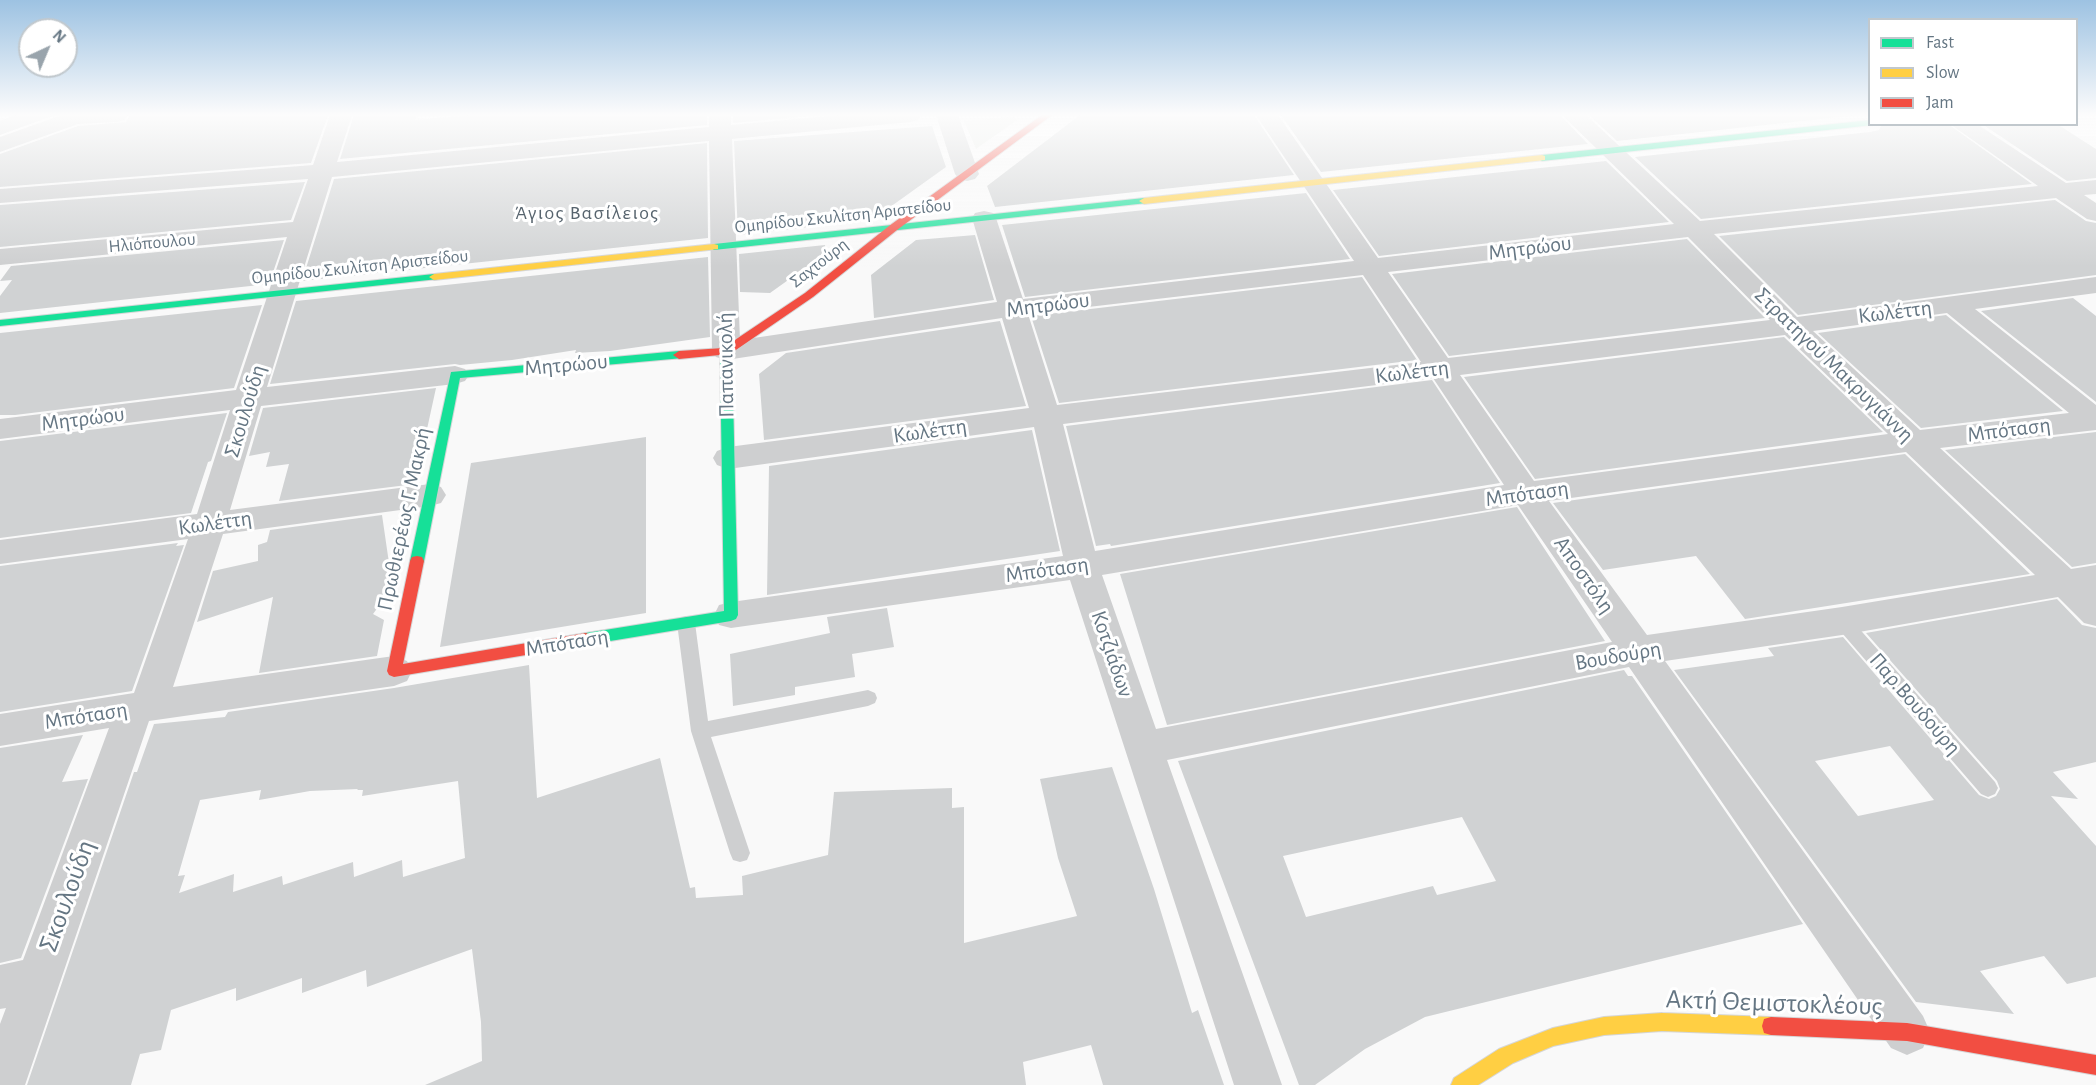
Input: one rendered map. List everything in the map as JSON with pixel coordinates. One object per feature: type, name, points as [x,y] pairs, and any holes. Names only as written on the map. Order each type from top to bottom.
[{"type":"street","name":"Σκουλούδη","points":[[1,1085],[19,983],[141,707],[210,523],[322,166]]},
{"type":"street","points":[[0,196],[366,166]]},
{"type":"street","name":"Παπανικολή","points":[[721,166],[731,615]]},
{"type":"street","points":[[965,166],[968,174]]},
{"type":"street","name":"Σαχτούρη","points":[[726,351],[809,295],[893,228],[979,166]]},
{"type":"street","name":"Αποστόλη","points":[[1302,166],[1526,494],[1907,1032]]},
{"type":"street","name":"Ομηρίδου Σκυλίτση Αριστείδου","points":[[0,323],[723,248],[1470,166]]},
{"type":"street","name":"Στρατηγού Μακρυγιάννη","points":[[1627,166],[1913,441],[2080,580],[2096,613]]},
{"type":"street","points":[[2023,166],[2096,214]]},
{"type":"street","name":"Μητρώου","points":[[0,429],[455,375],[726,351],[1012,309],[1694,229],[2096,186]]},
{"type":"street","name":"Κοτζιάδων","points":[[984,218],[1046,416],[1082,566],[1258,1085]]},
{"type":"street","name":"Ηλιόπουλου","points":[[0,257],[304,228]]},
{"type":"street","name":"Κωλέττη","points":[[728,458],[1046,416],[1791,326],[2096,285]]},
{"type":"street","points":[[1953,305],[2096,420]]},
{"type":"street","name":"Πρωθιερέως Γ. Μακρή","points":[[394,671],[455,375]]},
{"type":"street","name":"Μπόταση","points":[[0,730],[141,707],[394,671],[731,615],[1082,566],[1526,494],[1913,441],[2096,420]]},
{"type":"street","name":"Κωλέττη","points":[[0,552],[430,495]]},
{"type":"street","name":"Βουδούρη","points":[[1143,748],[1637,651],[1842,621],[2080,580]]},
{"type":"street","name":"Ακτή Θεμιστοκλέους","points":[[1461,1085],[1506,1056],[1553,1037],[1604,1026],[1662,1022],[1907,1032],[2096,1065]]},
{"type":"lane","name":"Παρ.Βουδούρη","points":[[1842,621],[1988,788]]},
{"type":"lane","points":[[686,623],[700,730],[740,853]]},
{"type":"lane","points":[[700,730],[868,698]]},
{"type":"building","points":[[0,166],[277,166],[0,187]]},
{"type":"building","points":[[472,166],[707,166],[708,238],[302,281],[334,179]]},
{"type":"building","points":[[735,166],[946,167],[872,220],[738,235]]},
{"type":"building","points":[[1014,166],[1288,166],[1294,175],[995,207],[987,186]]},
{"type":"building","points":[[1317,166],[1382,166],[1321,172]]},
{"type":"building","points":[[1562,166],[1611,166],[1669,222],[1379,256],[1333,190]]},
{"type":"building","points":[[1644,166],[2006,166],[2032,184],[1701,219]]},
{"type":"building","points":[[2044,166],[2096,166],[2096,178],[2067,181]]},
{"type":"building","points":[[305,182],[291,220],[0,247],[0,205]]},
{"type":"building","points":[[1306,193],[1350,259],[1025,297],[1002,225]]},
{"type":"building","points":[[2055,200],[2086,221],[2096,223],[2096,275],[1798,315],[1719,236]]},
{"type":"building","points":[[975,235],[994,300],[874,318],[871,275],[916,240]]},
{"type":"building","points":[[1687,239],[1765,318],[1449,356],[1392,274]]},
{"type":"building","points":[[284,240],[269,284],[0,313],[0,296],[12,280],[0,281],[11,266]]},
{"type":"building","points":[[825,245],[826,253],[770,293],[740,292],[739,254]]},
{"type":"building","points":[[708,257],[710,337],[610,351],[575,353],[576,350],[512,360],[270,384],[296,301]]},
{"type":"building","points":[[1362,277],[1417,360],[1059,403],[1031,316]]},
{"type":"building","points":[[2073,298],[2096,316],[2096,402],[1981,311]]},
{"type":"building","points":[[262,305],[234,388],[0,415],[0,333]]},
{"type":"building","points":[[1946,315],[2063,411],[1921,428],[1818,333]]},
{"type":"building","points":[[1000,321],[1026,406],[764,440],[759,374],[786,353]]},
{"type":"building","points":[[1784,337],[1883,432],[1535,479],[1464,377]]},
{"type":"building","points":[[1432,380],[1500,483],[1111,546],[1110,544],[1096,546],[1066,426]]},
{"type":"building","points":[[436,388],[415,484],[279,501],[289,464],[266,467],[270,452],[249,456],[263,408]]},
{"type":"building","points":[[227,413],[191,513],[0,538],[0,441]]},
{"type":"building","points":[[1032,430],[1060,551],[767,595],[769,466]]},
{"type":"building","points":[[2096,432],[2096,563],[2072,567],[1945,450]]},
{"type":"building","points":[[646,437],[646,613],[440,647],[471,463]]},
{"type":"building","points":[[1905,454],[2030,574],[1745,619],[1696,556],[1603,570],[1553,503]]},
{"type":"building","points":[[1517,507],[1605,641],[1167,725],[1120,574]]},
{"type":"building","points":[[382,515],[389,563],[395,562],[390,591],[373,614],[384,620],[377,656],[259,673],[273,597],[197,622],[213,571],[258,561],[258,545],[267,542],[270,530]]},
{"type":"building","points":[[178,543],[176,546],[184,545],[132,691],[0,712],[0,566]]},
{"type":"building","points":[[2057,599],[2082,625],[2096,628],[2096,762],[2053,772],[2078,799],[2051,796],[2096,846],[2096,977],[2067,984],[2044,956],[1980,971],[2014,1014],[1916,1002],[1674,670],[1774,656],[1768,648],[1843,637],[1979,795],[1989,799],[1996,796],[2000,789],[1997,781],[1866,633]],"holes":[[[1890,746],[1934,800],[1858,816],[1815,761]]]},
{"type":"building","points":[[887,608],[894,647],[852,654],[855,677],[795,687],[795,695],[733,706],[730,654],[830,633],[827,617]]},
{"type":"building","points":[[529,665],[537,798],[660,758],[690,888],[695,887],[696,898],[743,895],[742,876],[828,855],[834,792],[952,788],[952,808],[964,807],[964,943],[1077,916],[1058,858],[1040,779],[1112,767],[1154,889],[1192,1013],[1198,1010],[1224,1085],[1103,1085],[1091,1045],[1023,1062],[1026,1085],[425,1085],[482,1061],[481,1022],[472,949],[367,987],[366,970],[302,993],[302,978],[236,1001],[236,988],[171,1010],[161,1050],[140,1054],[131,1085],[27,1085],[134,772],[137,772],[154,724],[225,717],[228,712],[394,688]],"holes":[[[458,781],[465,858],[403,877],[402,860],[354,877],[353,862],[283,885],[282,876],[233,892],[234,874],[179,893],[185,875],[178,876],[200,800],[261,790],[259,800],[310,791],[358,789],[363,790],[362,796]]]},
{"type":"building","points":[[1624,670],[1628,676],[1632,676],[1803,924],[1425,1017],[1365,1049],[1315,1085],[1299,1085],[1178,761]],"holes":[[[1462,817],[1496,881],[1437,895],[1433,886],[1306,917],[1283,856]]]},
{"type":"building","points":[[83,735],[62,782],[88,779],[21,958],[0,963],[0,748]]},
{"type":"traffic: fast","points":[[714,247],[1144,201]]},
{"type":"traffic: fast","points":[[0,323],[434,277]]},
{"type":"traffic: fast","points":[[586,639],[731,615],[726,351]]},
{"type":"traffic: fast","points":[[417,561],[455,375],[679,355]]},
{"type":"traffic: slow","points":[[1144,201],[1471,166]]},
{"type":"traffic: slow","points":[[434,277],[714,247]]},
{"type":"traffic: slow","points":[[1461,1085],[1506,1056],[1553,1037],[1604,1026],[1662,1022],[1771,1026]]},
{"type":"traffic: jam","points":[[679,355],[726,351],[809,295],[893,228],[979,166]]},
{"type":"traffic: jam","points":[[417,561],[394,671],[586,639]]},
{"type":"traffic: jam","points":[[1771,1026],[1907,1032],[2096,1065]]},
{"type":"district","name":"Άγιος Βασίλειος","points":[[587,213]]}]
